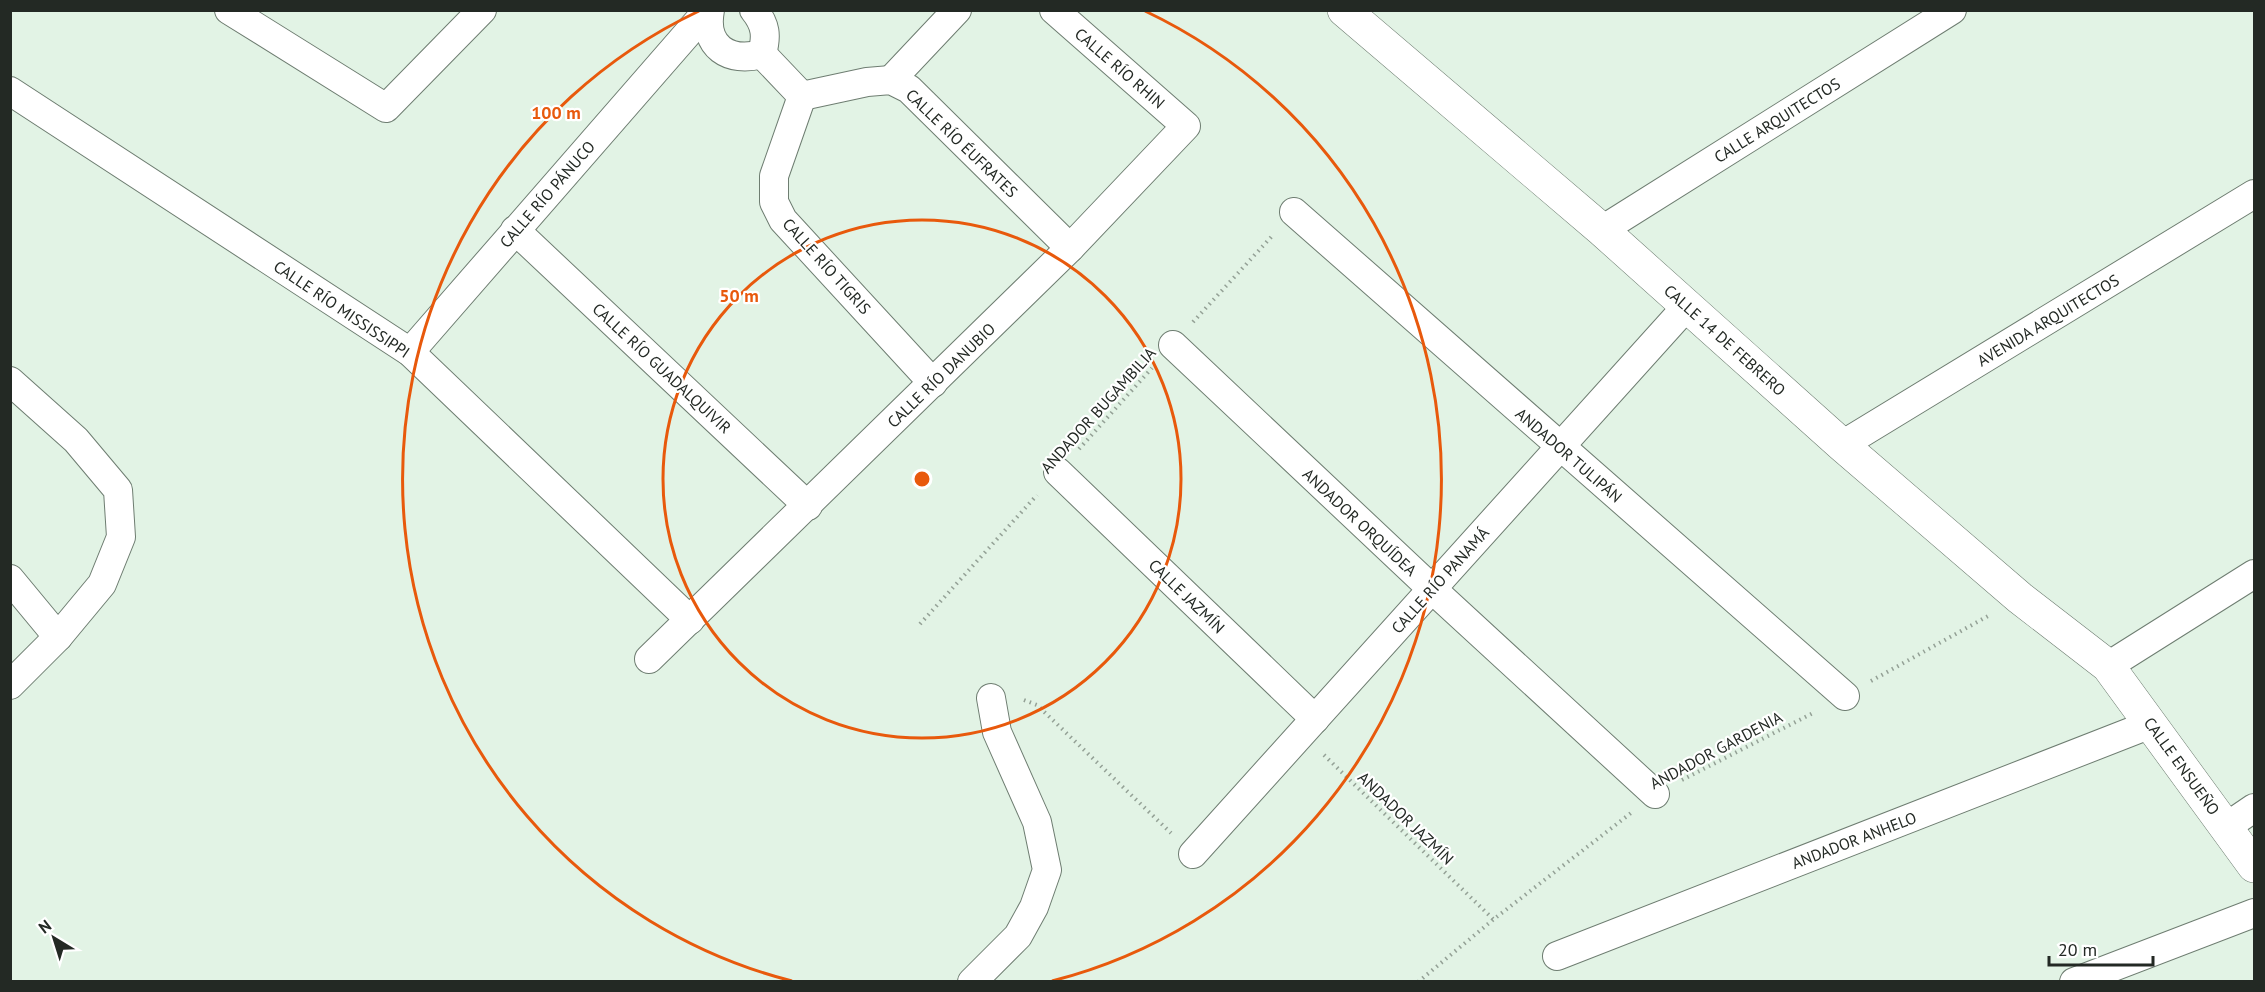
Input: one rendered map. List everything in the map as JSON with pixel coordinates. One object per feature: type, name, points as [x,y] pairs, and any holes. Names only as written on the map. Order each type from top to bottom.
[{"type":"street","points":[[229,10],[386,108],[482,10]]},
{"type":"street","points":[[709,10],[708,22],[711,36],[720,48],[732,56],[747,58],[762,54]]},
{"type":"street","name":"CALLE RÍO PÁNUCO","points":[[410,352],[709,10]]},
{"type":"street","points":[[754,10],[764,23],[766,39],[762,54]]},
{"type":"street","points":[[891,80],[957,10]]},
{"type":"street","name":"CALLE RÍO RHIN","points":[[1054,10],[1186,126]]},
{"type":"street","name":"CALLE 14 DE FEBRERO","points":[[1344,10],[1602,230],[1842,445],[2020,598],[2108,666]]},
{"type":"street","name":"CALLE ARQUITECTOS","points":[[1602,230],[1952,10]]},
{"type":"street","points":[[762,54],[802,96]]},
{"type":"street","name":"CALLE RÍO ÉUFRATES","points":[[802,96],[867,82],[891,80],[909,89],[1070,248]]},
{"type":"street","name":"CALLE RÍO MISSISSIPPI","points":[[10,92],[410,352],[690,620]]},
{"type":"street","name":"CALLE RÍO TIGRIS","points":[[802,96],[774,176],[774,202],[783,220],[933,383]]},
{"type":"street","name":"CALLE RÍO DANUBIO","points":[[649,659],[1070,248],[1186,126]]},
{"type":"street","name":"AVENIDA ARQUITECTOS","points":[[1842,445],[2254,194]]},
{"type":"street","name":"ANDADOR TULIPÁN","points":[[1294,212],[1845,696]]},
{"type":"street","name":"CALLE RÍO GUADALQUIVIR","points":[[515,230],[808,506]]},
{"type":"street","name":"CALLE RÍO PANAMÁ","points":[[1193,854],[1687,306]]},
{"type":"street","name":"ANDADOR ORQUÍDEA","points":[[1173,345],[1432,589],[1655,794]]},
{"type":"street","points":[[10,381],[76,440],[118,490],[121,537],[102,584],[58,636],[10,685]]},
{"type":"street","name":"CALLE JAZMÍN","points":[[1058,472],[1309,726]]},
{"type":"street","points":[[2108,666],[2254,574]]},
{"type":"street","points":[[10,579],[58,636]]},
{"type":"street","name":"CALLE ENSUEÑO","points":[[2108,666],[2254,866]]},
{"type":"street","points":[[972,981],[1017,936],[1034,907],[1047,870],[1037,822],[997,732],[991,698]]},
{"type":"street","name":"ANDADOR ANHELO","points":[[1557,956],[2151,724]]},
{"type":"street","points":[[2226,827],[2254,808]]},
{"type":"street","points":[[2074,981],[2254,913]]},
{"type":"path","name":"ANDADOR BUGAMBILIA","points":[[920,624],[1294,212]]},
{"type":"path","name":"ANDADOR GARDENIA","points":[[1418,981],[1655,794],[1845,696],[2020,598]]},
{"type":"path","points":[[991,698],[1014,696],[1037,705],[1193,854]]},
{"type":"path","name":"ANDADOR JAZMÍN","points":[[1309,726],[1494,919]]}]
